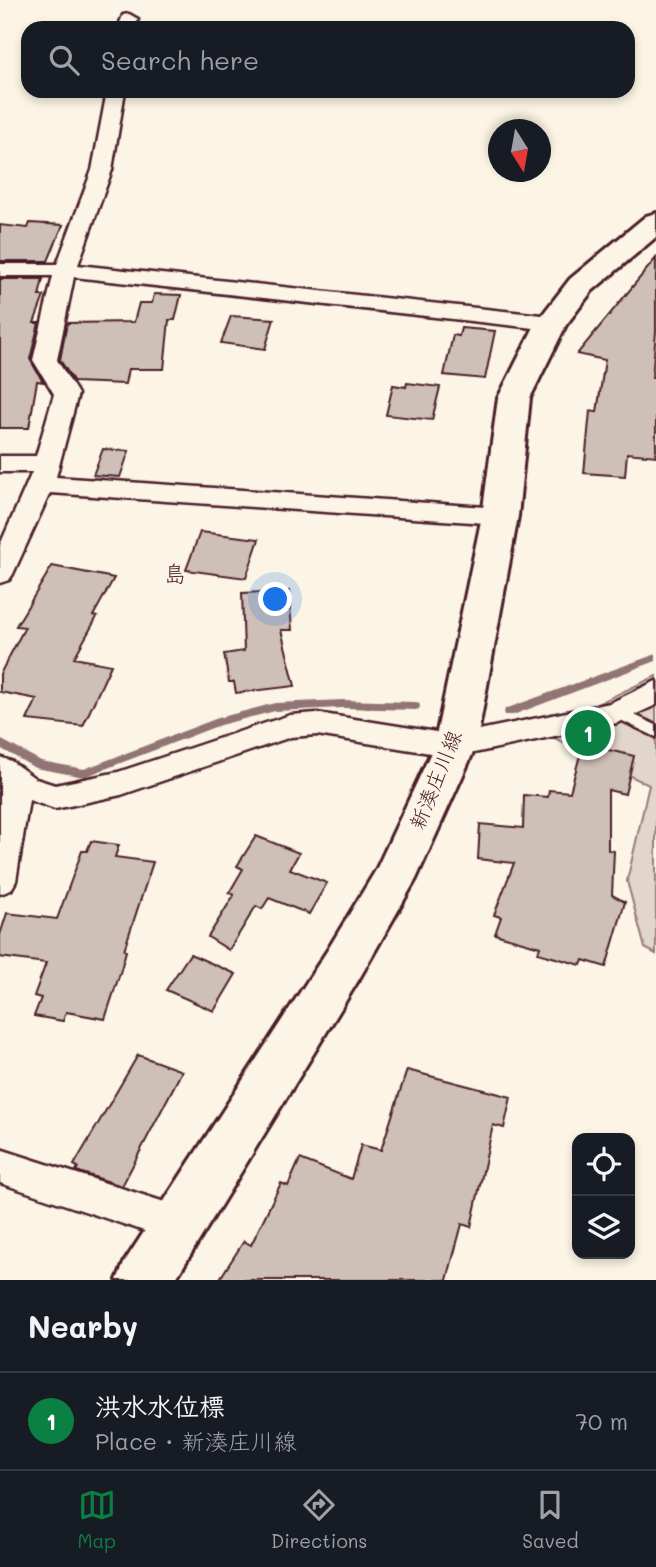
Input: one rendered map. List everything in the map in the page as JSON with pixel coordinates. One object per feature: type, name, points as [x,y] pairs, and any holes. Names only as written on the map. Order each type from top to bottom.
[{"type":"main road","name":"新湊庄川線","points":[[144,1280],[394,879],[455,746],[500,516],[514,398],[551,323],[581,285],[656,222]]},
{"type":"street","points":[[0,574],[43,474],[66,394],[45,360],[65,270],[102,170],[115,98]]},
{"type":"street","points":[[0,270],[65,270],[551,323]]},
{"type":"street","points":[[0,464],[43,474],[500,516]]},
{"type":"street","points":[[9,775],[25,787],[55,797],[121,783],[290,726],[317,724],[455,746],[617,712],[656,692]]},
{"type":"street","points":[[0,881],[9,775]]},
{"type":"street","points":[[0,1166],[180,1225]]},
{"type":"lane","points":[[617,712],[656,731]]},
{"type":"shaded area","points":[[656,676],[656,954],[645,948],[627,881],[649,785],[540,731]]},
{"type":"building","points":[[30,223],[63,225],[48,261],[0,261],[0,225],[28,228]]},
{"type":"building","points":[[656,258],[656,332],[652,378],[656,378],[656,456],[627,453],[625,476],[584,473],[590,411],[597,412],[605,360],[577,354]]},
{"type":"building","points":[[0,279],[43,279],[39,296],[44,296],[34,323],[39,323],[30,359],[43,382],[37,381],[29,428],[0,428]]},
{"type":"building","points":[[154,294],[181,295],[175,320],[169,320],[164,369],[128,369],[125,384],[74,382],[60,360],[67,323],[134,322],[139,303],[152,303]]},
{"type":"building","points":[[231,316],[274,319],[265,349],[221,343]]},
{"type":"building","points":[[461,328],[495,331],[485,379],[444,375],[453,335],[459,336]]},
{"type":"building","points":[[407,383],[440,387],[432,420],[386,415],[393,385],[406,387]]},
{"type":"building","points":[[103,449],[129,451],[120,477],[93,475]]},
{"type":"building","points":[[200,532],[259,539],[246,578],[186,570]]},
{"type":"building","points":[[52,566],[114,578],[93,616],[97,617],[74,658],[111,665],[83,726],[27,720],[37,699],[0,692],[0,674],[25,627],[16,626]]},
{"type":"building","points":[[289,591],[292,630],[281,630],[295,686],[236,693],[234,682],[229,682],[224,654],[244,651],[242,593]]},
{"type":"building","points":[[583,744],[634,756],[625,794],[608,790],[608,850],[614,851],[612,895],[625,902],[606,967],[583,960],[581,965],[538,953],[540,947],[495,934],[501,917],[494,915],[514,863],[478,859],[480,824],[523,828],[524,795],[548,797],[549,790],[570,792]]},
{"type":"building","points":[[256,836],[299,853],[290,869],[327,883],[309,914],[269,898],[262,909],[256,906],[229,950],[208,937],[234,895],[229,893],[243,869],[237,866]]},
{"type":"building","points":[[91,841],[119,845],[115,857],[153,862],[124,950],[126,951],[120,973],[105,1019],[66,1012],[63,1021],[34,1016],[41,998],[34,996],[46,963],[0,957],[0,935],[7,913],[57,919],[82,851],[87,851]]},
{"type":"building","points":[[190,954],[236,974],[214,1011],[166,990]]},
{"type":"building","points":[[138,1055],[182,1071],[122,1186],[76,1171],[78,1167],[74,1165]]},
{"type":"building","points":[[407,1070],[511,1097],[504,1128],[493,1125],[471,1227],[462,1224],[447,1280],[219,1280],[244,1241],[251,1245],[281,1183],[288,1186],[300,1159],[351,1179],[361,1145],[381,1150]]},
{"type":"waterway","points":[[509,712],[656,657]]},
{"type":"waterway","points":[[0,743],[39,765],[84,773],[218,722],[275,707],[343,704],[415,706]]},
{"type":"place","name":"洪水水位標","points":[[588,733]]},
{"type":"district","name":"島","points":[[175,574]]}]
